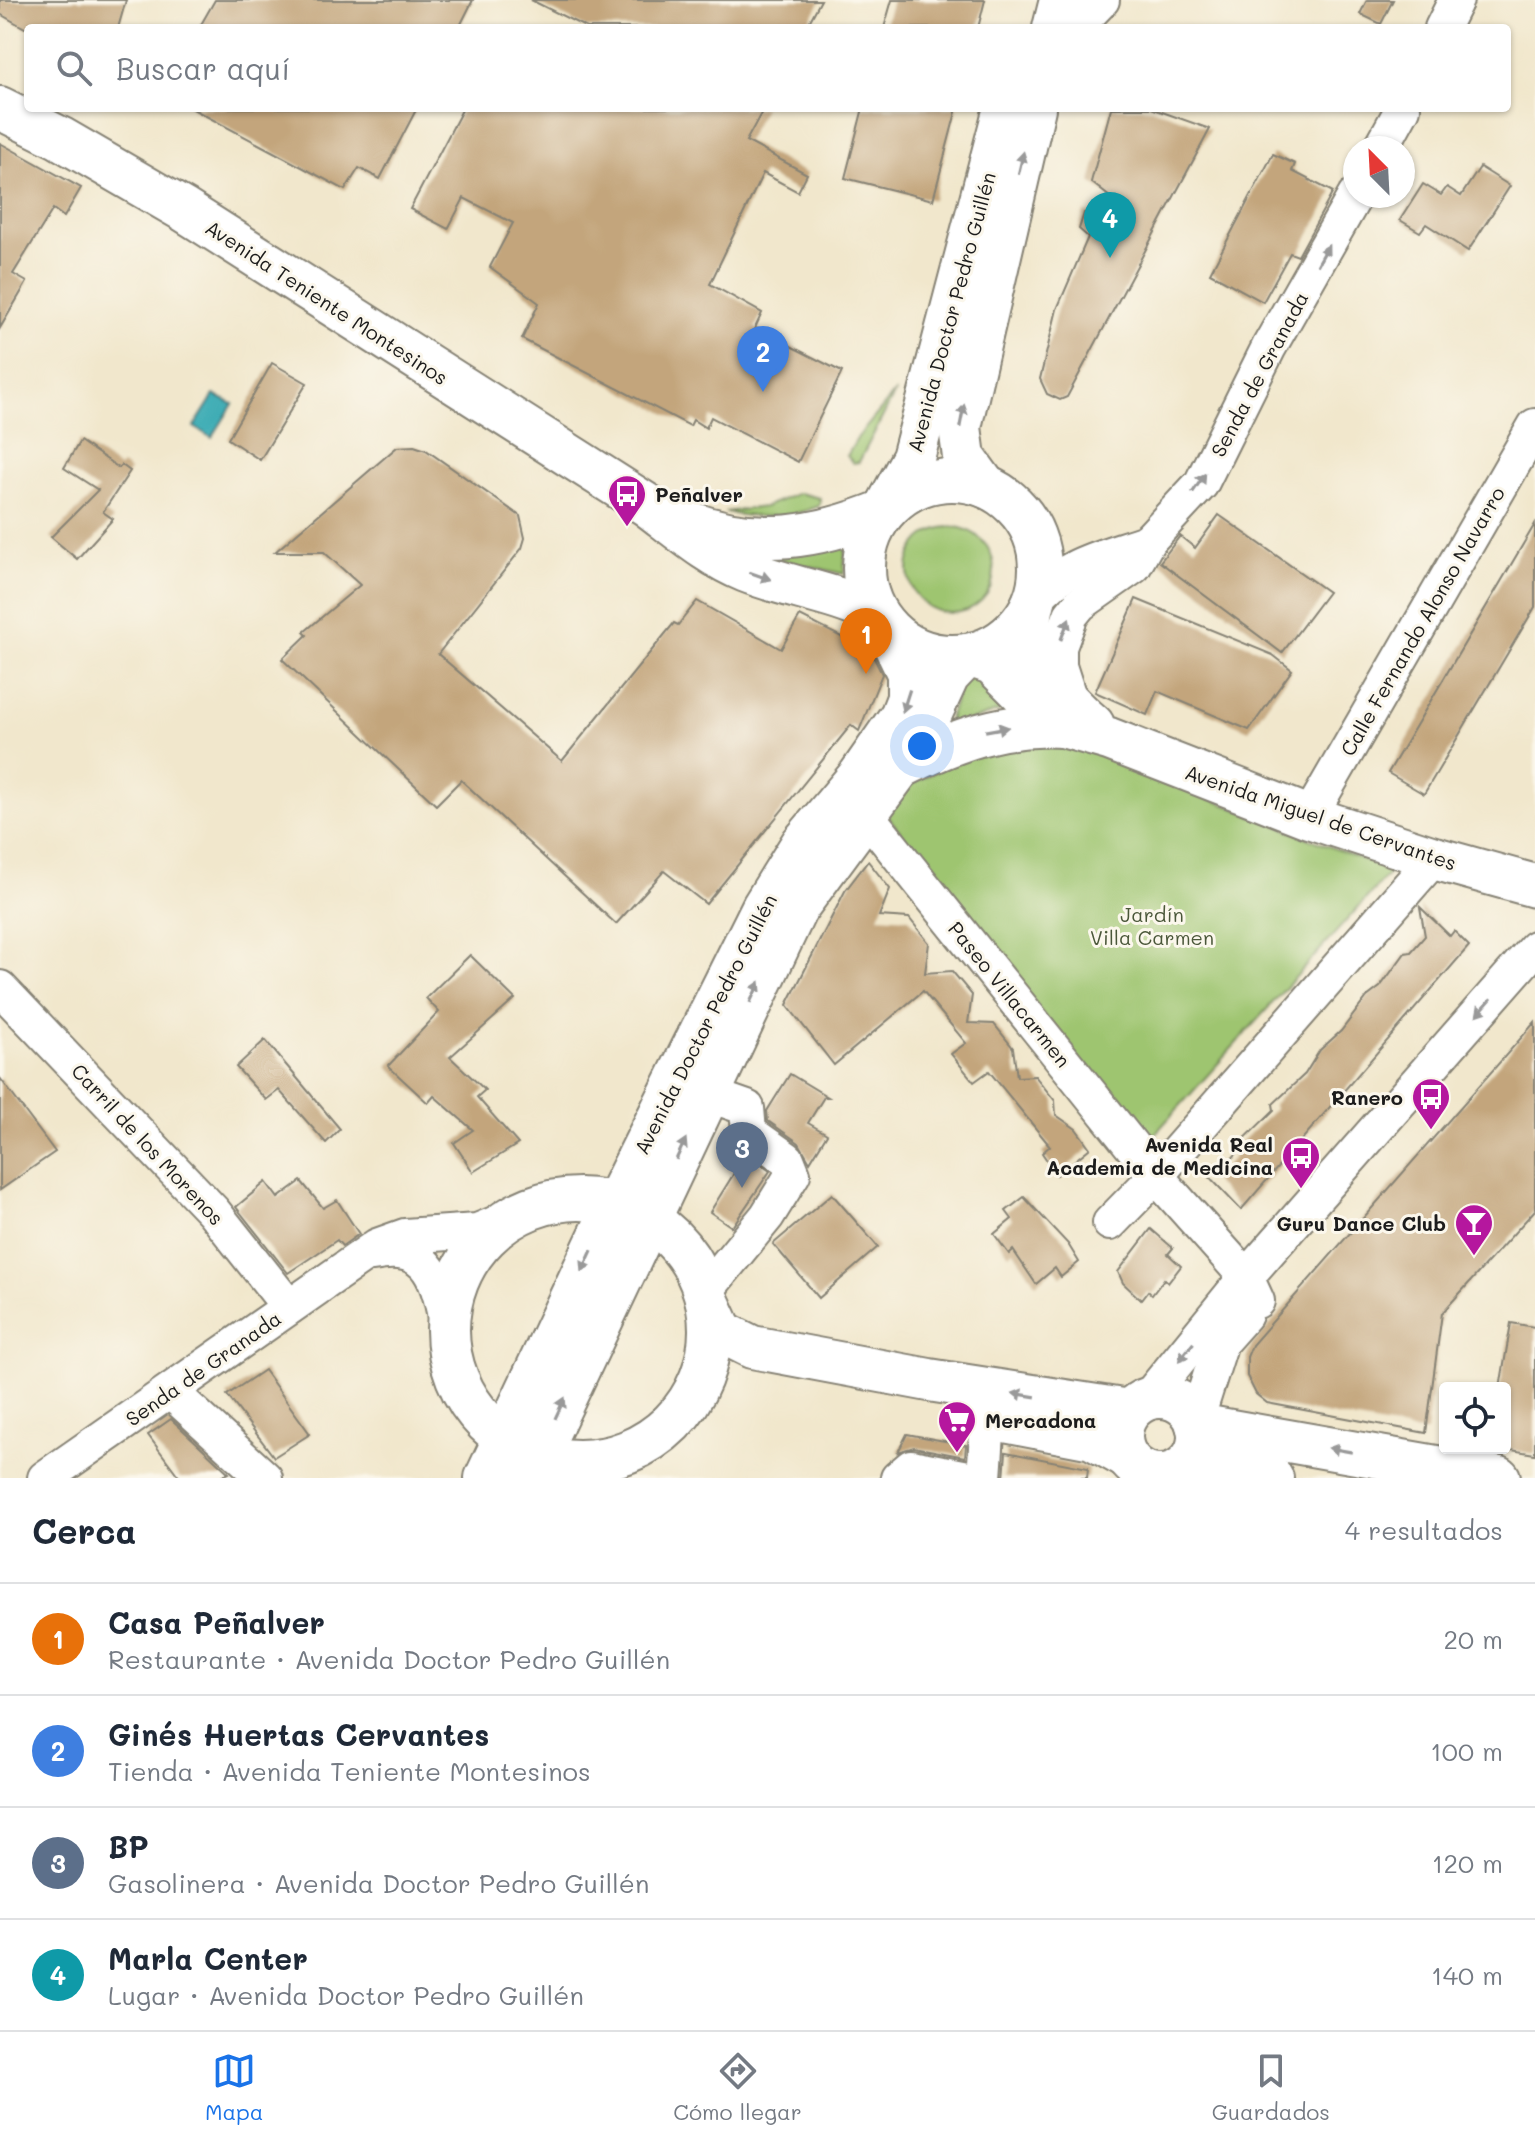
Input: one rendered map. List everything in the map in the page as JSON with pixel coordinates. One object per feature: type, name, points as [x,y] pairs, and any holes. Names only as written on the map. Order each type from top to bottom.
[{"type":"main road","points":[[1026,24],[1032,0]]},
{"type":"main road","points":[[1055,24],[1061,0]]},
{"type":"main road","name":"Avenida Teniente Montesinos","points":[[0,108],[60,138],[184,210],[647,505],[701,546],[742,569],[845,599],[882,621]]},
{"type":"main road","name":"Avenida Doctor Pedro Guillén","points":[[884,511],[913,458],[1004,112]]},
{"type":"main road","name":"Avenida Doctor Pedro Guillén","points":[[985,486],[964,457],[960,427],[1033,112]]},
{"type":"main road","points":[[958,480],[985,486],[1003,495],[1029,525],[1040,562],[1034,601],[1015,631],[985,650],[968,655],[933,654],[908,645],[882,621],[869,600],[863,569],[869,538],[884,511],[905,493],[931,482],[958,480]]},
{"type":"main road","name":"Avenida Teniente Montesinos","points":[[647,505],[713,531],[779,539],[824,532],[884,511]]},
{"type":"main road","name":"Avenida Miguel de Cervantes","points":[[1034,601],[1029,617],[1029,639],[1067,715]]},
{"type":"main road","name":"Avenida Doctor Pedro Guillén","points":[[632,1212],[734,963],[781,875],[888,738],[901,716],[910,687],[901,655],[882,621]]},
{"type":"main road","name":"Avenida Doctor Pedro Guillén","points":[[632,1212],[714,1078],[796,909],[927,728],[948,676],[968,655]]},
{"type":"main road","name":"Avenida Miguel de Cervantes","points":[[968,655],[992,663],[1046,716],[1067,715],[1109,739],[1309,817],[1434,858],[1535,886]]},
{"type":"main road","points":[[899,768],[978,733],[1067,715]]},
{"type":"main road","points":[[533,1462],[486,1423],[462,1390],[454,1370],[448,1332],[454,1293],[468,1261],[492,1232],[524,1212],[560,1201],[632,1212],[665,1230],[689,1259],[722,1332],[752,1347],[929,1380],[1138,1405],[1177,1400],[1163,1458]]},
{"type":"main road","points":[[533,1462],[632,1212]]},
{"type":"main road","points":[[690,1398],[708,1352],[709,1311],[704,1293]]},
{"type":"main road","points":[[486,1478],[533,1462],[579,1462],[619,1455],[663,1430],[690,1398],[716,1379],[752,1373],[1092,1438],[1163,1458],[1272,1478]]},
{"type":"main road","points":[[1138,1405],[1120,1433],[1163,1458],[1499,1478]]},
{"type":"street","points":[[1064,24],[1078,0]]},
{"type":"street","points":[[1079,24],[1102,0]]},
{"type":"street","points":[[1444,24],[1456,0]]},
{"type":"street","points":[[1388,136],[1401,112]]},
{"type":"street","name":"Senda de Granada","points":[[1067,715],[1059,666],[1064,628],[1080,604],[1134,566],[1148,541],[1201,484],[1269,347],[1348,208]]},
{"type":"street","name":"Calle Fernando Alonso Navarro","points":[[1309,817],[1535,426]]},
{"type":"street","points":[[1034,601],[1053,580],[1074,566],[1148,541]]},
{"type":"street","name":"Paseo Villacarmen","points":[[864,812],[1156,1176],[1251,1289]]},
{"type":"street","points":[[1110,1223],[1156,1176],[1434,858]]},
{"type":"street","points":[[1163,1458],[1251,1289],[1535,948]]},
{"type":"street","points":[[1138,1405],[1251,1289],[1535,983]]},
{"type":"street","name":"Carril de los Morenos","points":[[0,988],[213,1211],[289,1307]]},
{"type":"street","points":[[704,1293],[767,1216],[793,1174],[787,1159],[749,1132],[747,1108],[714,1078]]},
{"type":"street","name":"Senda de Granada","points":[[45,1478],[361,1257],[392,1240],[477,1231],[524,1212]]},
{"type":"street","name":"Senda de Granada","points":[[361,1257],[401,1250],[424,1263],[437,1283],[448,1332]]},
{"type":"street","points":[[171,1392],[265,1478]]},
{"type":"street","points":[[984,1478],[988,1418]]},
{"type":"street","points":[[898,1478],[906,1469],[917,1467],[968,1478]]},
{"type":"green space","points":[[896,391],[859,462],[853,463],[847,456],[858,437]]},
{"type":"green space","points":[[799,493],[820,498],[819,506],[772,516],[725,512],[764,507]]},
{"type":"green space","points":[[951,527],[975,534],[987,546],[994,570],[987,594],[975,606],[951,613],[927,606],[915,594],[908,570],[915,546],[927,534]]},
{"type":"green space","points":[[846,537],[844,574],[741,551]]},
{"type":"green space","points":[[975,676],[1010,708],[946,728],[961,682]]},
{"type":"green space","name":"Jardín Villa Carmen","points":[[985,744],[1079,746],[1391,871],[1145,1145],[887,815],[910,785]]},
{"type":"water","points":[[214,395],[233,404],[212,438],[194,427]]},
{"type":"building","points":[[0,0],[126,0],[119,24],[24,24],[24,27],[0,14]]},
{"type":"building","points":[[215,0],[473,0],[461,24],[201,24]]},
{"type":"building","points":[[531,0],[821,0],[808,24],[579,24]]},
{"type":"building","points":[[892,0],[985,0],[979,24],[885,24]]},
{"type":"building","points":[[1367,0],[1393,0],[1381,24],[1360,14]]},
{"type":"building","points":[[199,112],[415,112],[380,179],[359,168],[345,190]]},
{"type":"building","points":[[461,112],[762,112],[746,141],[807,174],[798,192],[763,173],[710,284],[762,313],[755,328],[842,372],[798,462],[711,417],[706,428],[693,420],[690,426],[522,339],[539,303],[490,267],[513,223],[464,198],[448,229],[410,209]]},
{"type":"building","points":[[862,112],[956,112],[933,200],[845,178]]},
{"type":"building","points":[[1110,112],[1162,112],[1210,129],[1067,397],[1060,400],[1047,394],[1040,379],[1057,309],[1088,237],[1079,229],[1084,213],[1129,212],[1091,182]]},
{"type":"building","points":[[0,143],[81,188],[64,217],[53,209],[13,274],[27,282],[0,328]]},
{"type":"building","points":[[1273,154],[1295,164],[1292,171],[1333,192],[1298,256],[1290,253],[1263,302],[1210,273]]},
{"type":"building","points":[[1480,167],[1510,186],[1468,251],[1426,224],[1420,232],[1400,220],[1408,208],[1415,208],[1415,197],[1423,184],[1441,195],[1447,187],[1461,196]]},
{"type":"building","points":[[272,363],[307,383],[260,460],[228,439]]},
{"type":"building","points":[[80,441],[119,468],[122,465],[130,471],[103,512],[113,519],[77,559],[51,537],[98,490],[64,468]]},
{"type":"building","points":[[414,446],[426,450],[520,516],[525,538],[522,548],[438,654],[562,761],[674,623],[678,625],[697,601],[781,649],[800,616],[871,652],[882,674],[859,731],[851,725],[706,904],[664,871],[616,924],[461,780],[436,805],[282,659],[307,635],[304,632],[360,585],[324,552],[275,552],[397,447]]},
{"type":"building","points":[[1219,515],[1328,592],[1282,653],[1160,562],[1180,536],[1195,548]]},
{"type":"building","points":[[1535,524],[1535,607],[1424,794],[1388,773]]},
{"type":"building","points":[[1136,599],[1273,655],[1292,670],[1249,730],[1157,691],[1147,715],[1095,692]]},
{"type":"building","points":[[868,861],[890,889],[879,916],[909,918],[929,943],[925,973],[952,971],[972,995],[968,1023],[994,1024],[1013,1048],[1017,1077],[1035,1076],[1055,1101],[1056,1115],[1076,1129],[1090,1148],[1057,1175],[1042,1153],[1050,1146],[989,1071],[974,1082],[951,1054],[966,1043],[923,991],[834,1065],[787,1005],[845,891]]},
{"type":"building","points":[[1420,907],[1450,936],[1454,931],[1469,946],[1241,1210],[1201,1168],[1223,1169],[1237,1153],[1236,1147],[1274,1110],[1273,1104],[1305,1074],[1320,1050],[1341,1031],[1367,997],[1380,987],[1405,953],[1411,952],[1425,936]]},
{"type":"building","points":[[470,955],[515,999],[450,1057],[485,1090],[477,1097],[518,1144],[473,1172],[454,1143],[473,1130],[434,1096],[428,1103],[388,1066],[439,1012],[426,998]]},
{"type":"building","points":[[1535,1022],[1535,1210],[1442,1313],[1426,1433],[1267,1403],[1256,1394],[1247,1376],[1247,1357],[1252,1345]]},
{"type":"building","points":[[265,1040],[340,1129],[326,1143],[279,1090],[266,1100],[236,1067]]},
{"type":"building","points":[[790,1074],[828,1097],[824,1097],[808,1123],[827,1134],[810,1162],[799,1143],[768,1121],[767,1111]]},
{"type":"building","points":[[0,1078],[55,1152],[0,1190]]},
{"type":"building","points":[[746,1154],[770,1171],[732,1227],[710,1212]]},
{"type":"building","points":[[301,1181],[323,1208],[337,1200],[359,1234],[342,1246],[337,1240],[288,1273],[236,1207],[266,1182],[278,1198]]},
{"type":"building","points":[[832,1194],[878,1247],[819,1298],[773,1244]]},
{"type":"building","points":[[1024,1197],[1068,1244],[1079,1262],[1061,1277],[1055,1268],[1036,1284],[1013,1250],[1009,1254],[994,1234],[1012,1219],[1006,1211]]},
{"type":"building","points":[[1151,1229],[1173,1248],[1168,1254],[1181,1266],[1168,1283],[1164,1279],[1152,1295],[1148,1291],[1141,1300],[1123,1283],[1118,1272]]},
{"type":"building","points":[[1511,1323],[1535,1327],[1535,1454],[1511,1450],[1511,1382],[1501,1382]]},
{"type":"building","points":[[264,1370],[310,1434],[274,1457],[227,1395]]},
{"type":"building","points":[[171,1419],[229,1473],[219,1478],[180,1478],[148,1435]]},
{"type":"building","points":[[907,1434],[966,1445],[965,1457],[914,1447],[898,1452]]},
{"type":"building","points":[[1006,1452],[1088,1468],[1087,1478],[1004,1478]]},
{"type":"place","name":"Marla Center","points":[[1110,258]]},
{"type":"place","name":"Ginés Huertas Cervantes","points":[[763,392]]},
{"type":"place","name":"Peñalver","points":[[627,528]]},
{"type":"place","name":"Casa Peñalver","points":[[866,674]]},
{"type":"place","name":"Ranero","points":[[1431,1131]]},
{"type":"place","name":"BP","points":[[742,1188]]},
{"type":"place","name":"Avenida Real Academia de Medicina","points":[[1301,1190]]},
{"type":"place","name":"Guru Dance Club","points":[[1474,1257]]},
{"type":"place","name":"Mercadona","points":[[957,1454]]}]
